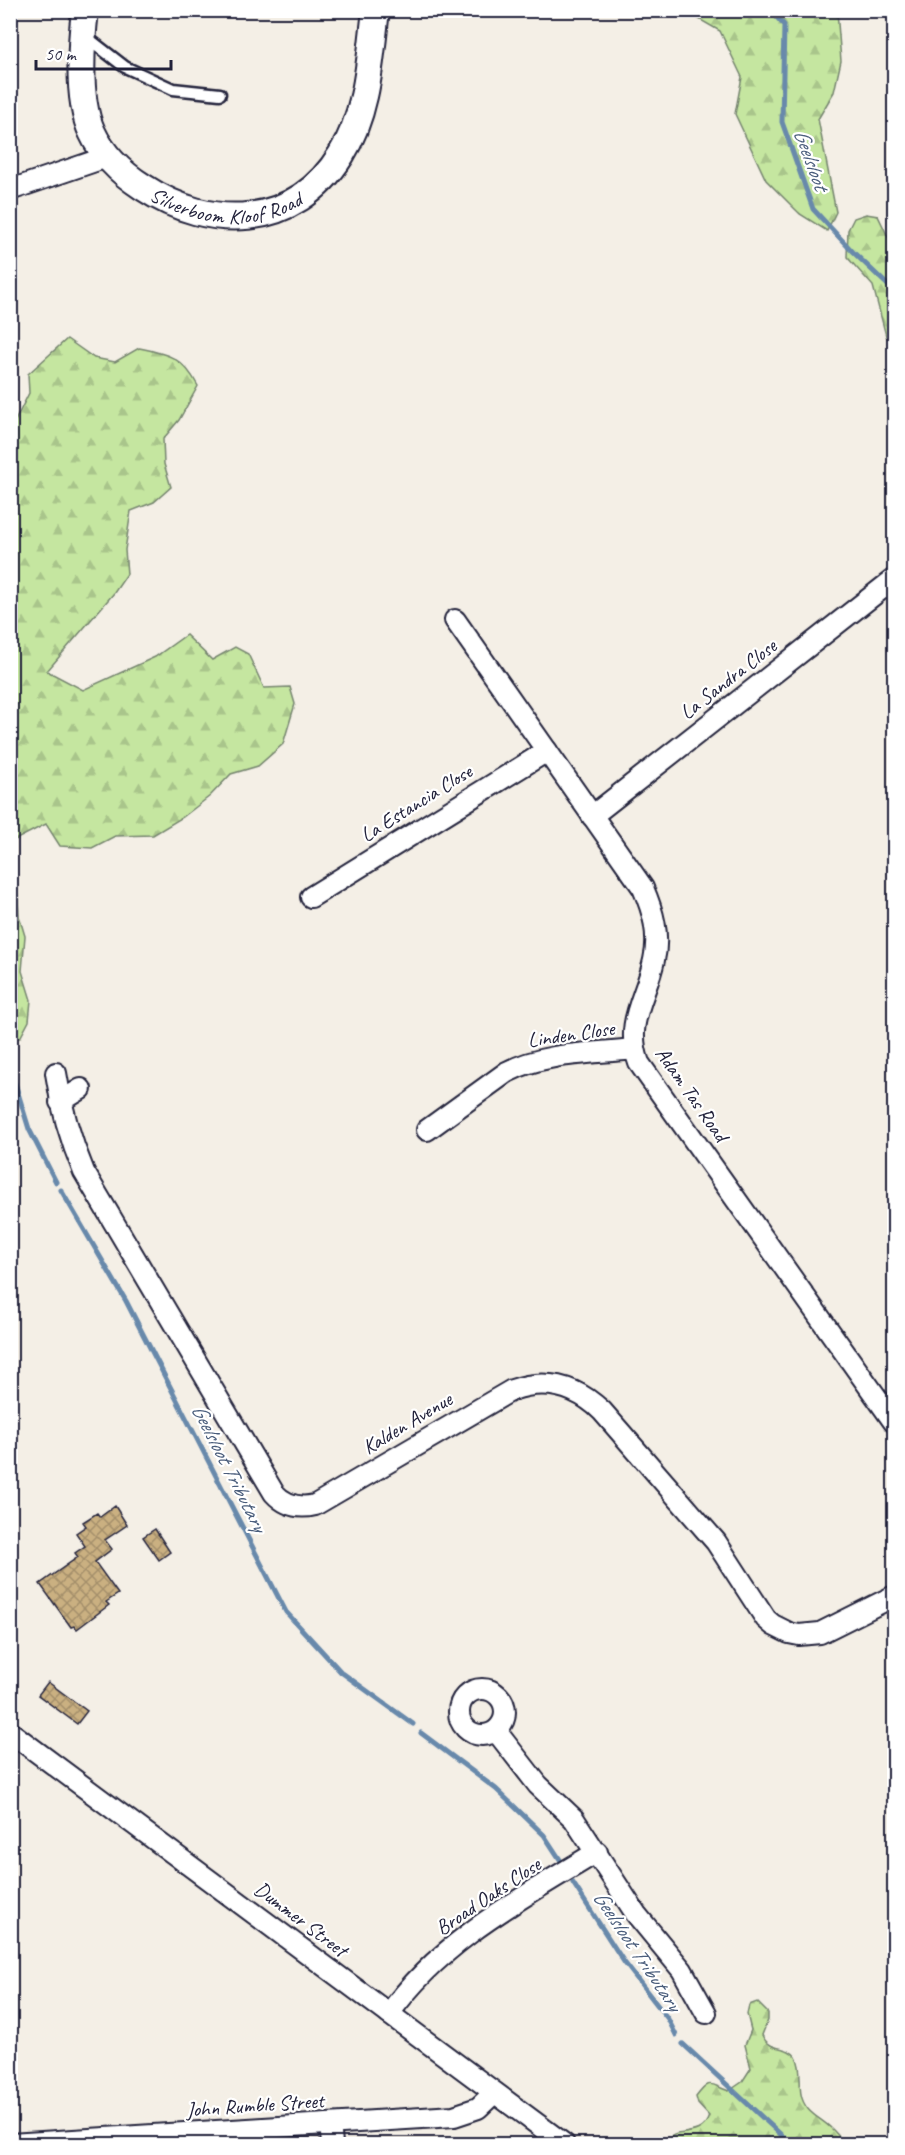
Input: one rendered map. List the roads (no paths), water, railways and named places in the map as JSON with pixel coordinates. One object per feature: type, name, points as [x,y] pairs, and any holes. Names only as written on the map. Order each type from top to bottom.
[{"type":"street","name":"Silverboom Kloof Road","points":[[84,22],[81,58],[87,121],[107,158],[155,195],[206,215],[225,218],[274,211],[304,194],[331,169],[350,138],[366,88],[376,10]]},
{"type":"street","points":[[10,190],[107,158]]},
{"type":"street","name":"La Sandra Close","points":[[592,816],[894,579]]},
{"type":"street","name":"Adam Tas Road","points":[[455,620],[643,888],[649,902],[655,924],[656,946],[654,961],[634,1021],[634,1049],[639,1063],[894,1422]]},
{"type":"street","name":"La Estancia Close","points":[[311,897],[547,751]]},
{"type":"street","name":"Linden Close","points":[[427,1130],[497,1079],[519,1066],[541,1059],[634,1049]]},
{"type":"street","name":"Kalden Avenue","points":[[56,1073],[60,1102],[73,1147],[84,1172],[274,1493],[286,1503],[300,1507],[315,1505],[500,1396],[524,1386],[550,1384],[573,1390],[602,1411],[716,1542],[766,1619],[780,1630],[800,1635],[820,1633],[894,1596]]},
{"type":"street","points":[[60,1102],[81,1089]]},
{"type":"street","points":[[496,1731],[538,1785],[574,1820],[636,1914],[682,1970],[706,2013]]},
{"type":"street","name":"Dummer Street","points":[[10,1732],[564,2145]]},
{"type":"street","name":"Broad Oaks Close","points":[[388,2014],[429,1968],[462,1938],[502,1910],[597,1852]]},
{"type":"street","name":"John Rumble Street","points":[[10,2144],[251,2137],[330,2124],[454,2116],[478,2108],[494,2093]]},
{"type":"street","points":[[330,2124],[332,2145]]},
{"type":"lane","points":[[84,22],[125,67],[173,89],[220,94]]},
{"type":"waterway","name":"Geelsloot","points":[[770,10],[784,25],[782,122],[813,209],[894,291]]},
{"type":"waterway","name":"Geelsloot Tributary","points":[[10,1067],[29,1129],[56,1182]]},
{"type":"waterway","name":"Geelsloot Tributary","points":[[61,1190],[126,1301],[286,1612],[341,1672],[413,1724]]},
{"type":"waterway","name":"Geelsloot Tributary","points":[[421,1733],[496,1789],[544,1835],[561,1861]]},
{"type":"waterway","name":"Geelsloot Tributary","points":[[573,1883],[624,1962],[668,2019],[676,2035]]},
{"type":"waterway","name":"Geelsloot Tributary","points":[[683,2044],[791,2144]]}]
